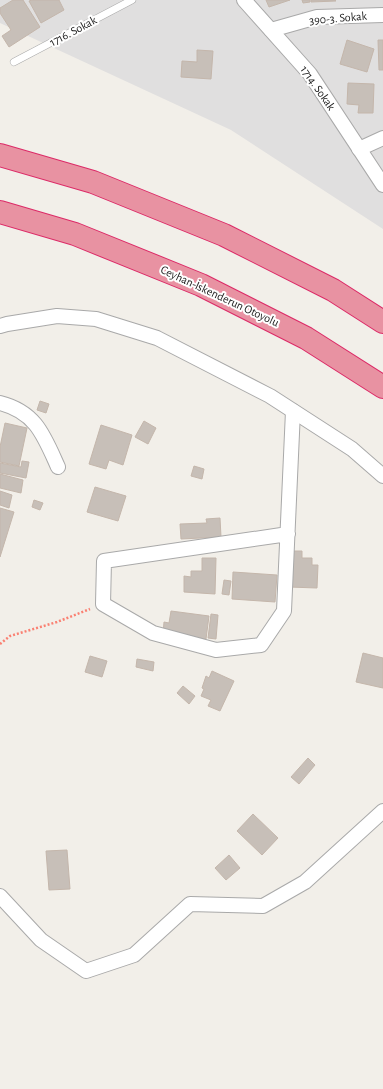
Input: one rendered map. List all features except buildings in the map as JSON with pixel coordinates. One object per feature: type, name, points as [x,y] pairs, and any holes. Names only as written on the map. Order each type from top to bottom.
[{"type":"highway","points":[[0,155],[93,182],[224,235],[334,290],[383,322]]},
{"type":"highway","name":"Ceyhan-İskenderun Otoyolu","points":[[0,212],[75,234],[201,285],[306,338],[383,387]]},
{"type":"street","name":"1714. Sokak","points":[[244,0],[310,74],[383,185]]},
{"type":"street","name":"390-3. Sokak","points":[[271,30],[317,17],[383,15]]},
{"type":"street","points":[[359,149],[383,138]]},
{"type":"street","points":[[0,326],[57,316],[96,319],[158,338],[270,396],[352,449],[383,476]]},
{"type":"street","points":[[0,403],[13,407],[36,425],[43,433],[58,467]]},
{"type":"street","points":[[288,534],[104,560],[103,604],[153,633],[216,650],[261,645],[284,611],[288,534],[294,411]]},
{"type":"street","points":[[0,896],[41,940],[86,971],[134,955],[190,904],[263,906],[306,882],[383,811]]},
{"type":"lane","name":"1716. Sokak","points":[[14,62],[132,0]]},
{"type":"path","points":[[0,644],[10,636],[57,622],[103,604]]},
{"type":"shaded area","points":[[0,0],[383,0],[383,229],[231,130],[0,23]]}]
